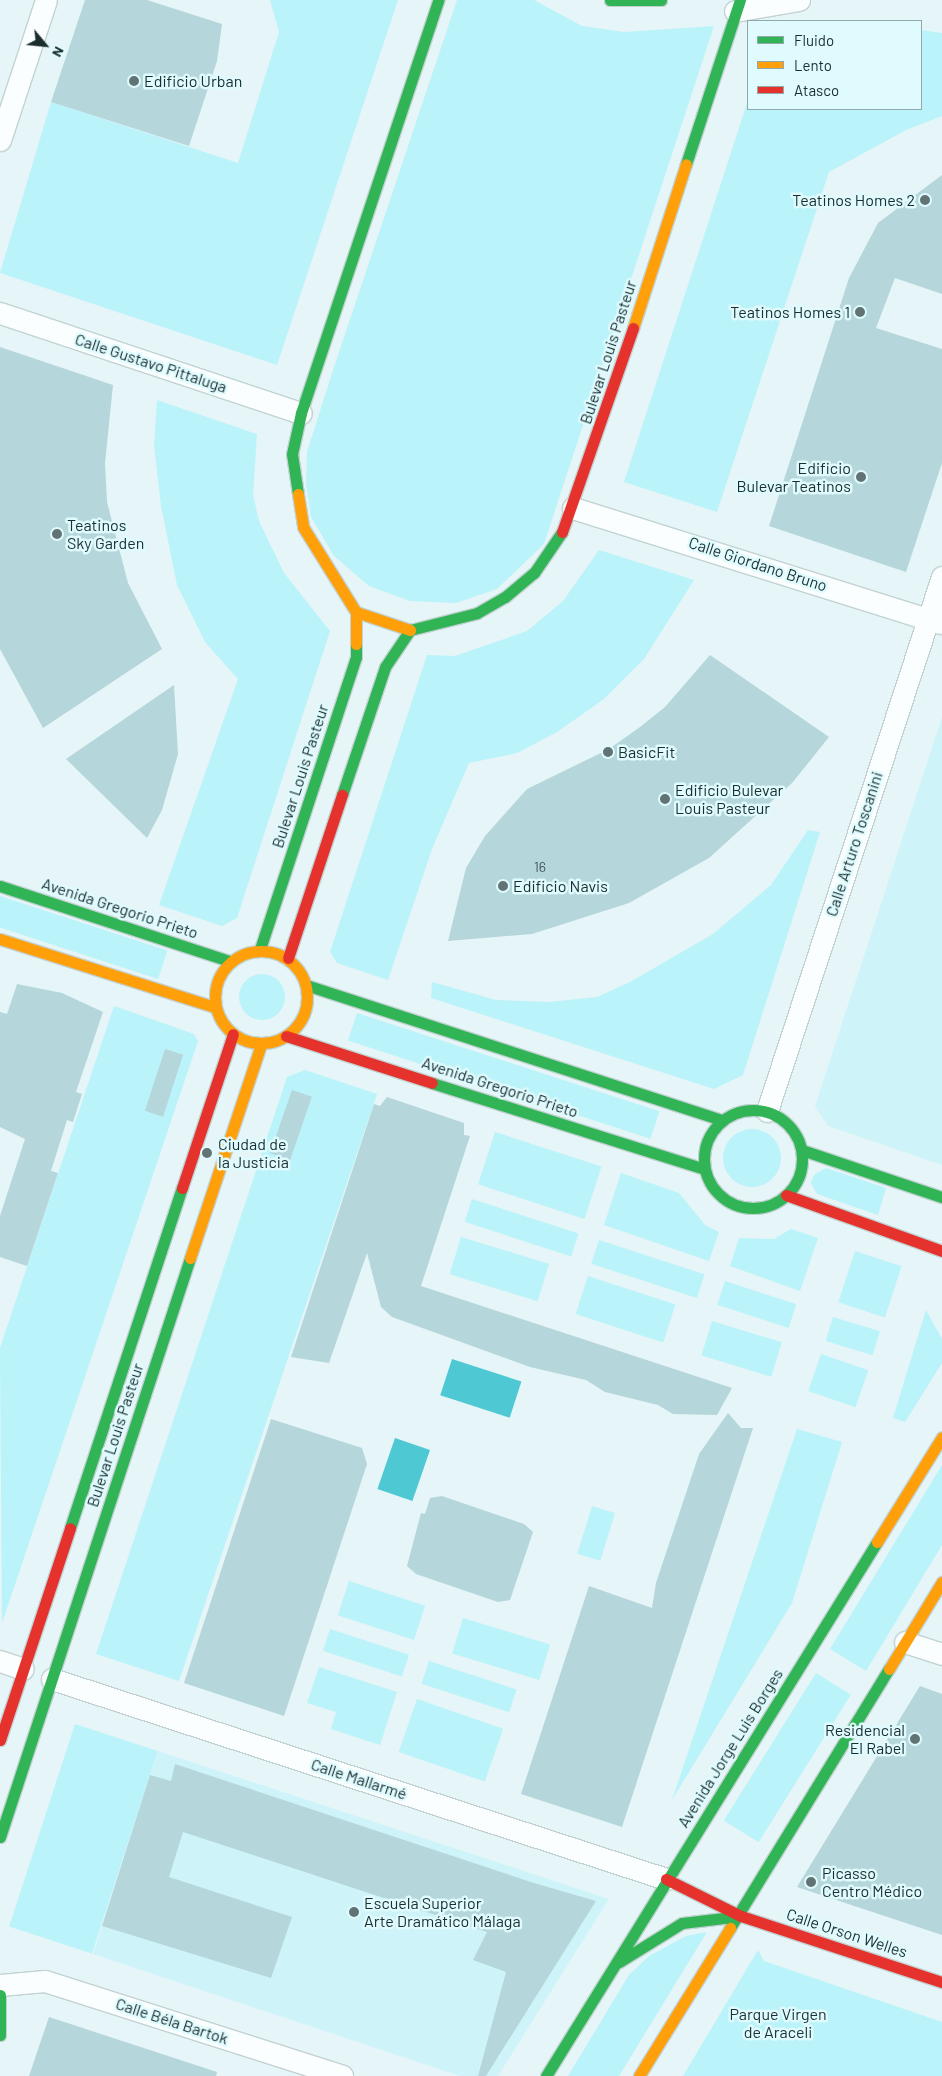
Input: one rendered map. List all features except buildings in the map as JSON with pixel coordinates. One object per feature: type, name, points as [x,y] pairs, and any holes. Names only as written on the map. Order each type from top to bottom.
[{"type":"street","points":[[0,140],[46,0]]},
{"type":"street","points":[[288,958],[385,668],[410,630],[356,612],[303,527],[292,454],[301,413],[438,0]]},
{"type":"street","points":[[610,0],[661,0]]},
{"type":"street","points":[[738,6],[799,0]]},
{"type":"street","name":"Bulevar Louis Pasteur","points":[[410,630],[436,620],[477,613],[505,597],[534,573],[558,542],[573,508],[738,6]]},
{"type":"street","name":"Calle Gustavo Pittaluga","points":[[0,313],[301,413]]},
{"type":"street","name":"Calle Giordano Bruno","points":[[573,508],[935,621]]},
{"type":"street","name":"Calle Arturo Toscanini","points":[[767,1111],[935,621],[942,577]]},
{"type":"street","name":"Bulevar Louis Pasteur","points":[[260,949],[356,657],[356,612]]},
{"type":"street","name":"Avenida Gregorio Prieto","points":[[0,886],[230,961]]},
{"type":"street","points":[[0,939],[215,1006]]},
{"type":"street","points":[[306,984],[304,1014],[286,1036],[262,1044],[233,1034],[215,1006],[216,982],[230,961],[260,949],[288,958],[306,984],[722,1120]]},
{"type":"street","name":"Bulevar Louis Pasteur","points":[[0,1740],[233,1034]]},
{"type":"street","name":"Avenida Gregorio Prieto","points":[[286,1036],[704,1169]]},
{"type":"street","name":"Bulevar Louis Pasteur","points":[[0,1837],[262,1044]]},
{"type":"street","points":[[746,1110],[767,1111],[788,1124],[802,1150],[799,1178],[786,1195],[756,1209],[733,1205],[716,1193],[704,1169],[706,1143],[722,1120],[746,1110]]},
{"type":"street","points":[[802,1150],[942,1197]]},
{"type":"street","points":[[786,1195],[942,1251]]},
{"type":"street","name":"Avenida Jorge Luis Borges","points":[[546,2076],[666,1879],[942,1437]]},
{"type":"street","points":[[639,2076],[741,1916],[942,1582]]},
{"type":"street","points":[[905,1642],[942,1654]]},
{"type":"street","points":[[0,1660],[23,1669]]},
{"type":"street","name":"Calle Mallarmé","points":[[52,1679],[666,1879]]},
{"type":"street","name":"Calle Orson Welles","points":[[666,1879],[741,1916],[942,1982]]},
{"type":"street","name":"Calle Orson Welles","points":[[615,1965],[682,1923],[741,1916]]},
{"type":"street","name":"Calle Béla Bartok","points":[[0,1986],[45,1981],[342,2076]]},
{"type":"street","points":[[0,1994],[0,2035]]},
{"type":"shaded area","points":[[942,717],[942,1165],[828,1126],[815,1106]]},
{"type":"shaded area","name":"Escuela Superior Arte Dramático Málaga","points":[[158,1751],[609,1899],[498,2076],[460,2076],[93,1954]]},
{"type":"green space","points":[[270,0],[398,0],[277,365],[0,273],[51,102],[238,163],[279,32]]},
{"type":"green space","points":[[457,0],[534,0],[582,26],[624,32],[714,26],[544,544],[497,589],[456,603],[410,601],[369,586],[334,556],[311,517],[306,484],[307,452]]},
{"type":"green space","points":[[922,30],[942,33],[942,116],[906,130],[829,172],[717,512],[624,482],[747,103],[747,110],[922,110]]},
{"type":"green space","points":[[157,400],[257,434],[253,495],[259,521],[284,573],[330,631],[237,918],[222,926],[159,905],[238,679],[205,642],[177,585],[161,506],[154,445]]},
{"type":"green space","points":[[599,550],[694,580],[644,659],[604,699],[557,732],[517,753],[469,763],[432,849],[388,980],[337,963],[330,952],[427,655],[455,656],[527,631],[563,601]]},
{"type":"green space","points":[[808,830],[820,832],[743,1075],[714,1089],[431,998],[432,982],[496,1000],[549,1002],[597,997],[630,982],[713,934],[771,885]]},
{"type":"green space","points":[[0,896],[167,950],[158,979],[0,928]]},
{"type":"green space","points":[[262,974],[275,978],[281,984],[285,997],[281,1010],[275,1016],[262,1020],[249,1016],[243,1010],[239,997],[243,984],[249,978]]},
{"type":"green space","points":[[114,1006],[194,1034],[198,1041],[2,1623],[0,1348]]},
{"type":"green space","points":[[357,1013],[659,1111],[650,1139],[348,1041]]},
{"type":"green space","points":[[305,1070],[377,1094],[179,1681],[96,1654],[287,1077]]},
{"type":"green space","points":[[746,1129],[758,1129],[773,1137],[781,1152],[781,1164],[773,1179],[758,1187],[746,1187],[731,1179],[723,1164],[723,1152],[731,1137]]},
{"type":"green space","points":[[495,1132],[602,1167],[585,1219],[478,1184]]},
{"type":"green space","points":[[826,1168],[886,1188],[878,1215],[817,1194],[811,1183],[814,1175]]},
{"type":"green space","points":[[621,1173],[679,1193],[705,1225],[719,1232],[709,1261],[604,1225]]},
{"type":"green space","points":[[472,1199],[579,1234],[571,1256],[465,1222]]},
{"type":"green space","points":[[791,1229],[818,1238],[800,1291],[730,1266],[739,1238],[774,1239]]},
{"type":"green space","points":[[461,1237],[549,1264],[538,1301],[450,1274]]},
{"type":"green space","points":[[599,1240],[705,1274],[697,1298],[591,1264]]},
{"type":"green space","points":[[855,1251],[902,1266],[885,1317],[838,1302]]},
{"type":"green space","points":[[588,1276],[675,1304],[663,1342],[576,1314]]},
{"type":"green space","points":[[725,1281],[796,1304],[789,1328],[717,1305]]},
{"type":"green space","points":[[926,1310],[942,1339],[942,1363],[905,1422],[893,1418]]},
{"type":"green space","points":[[833,1317],[880,1331],[873,1355],[826,1341]]},
{"type":"green space","points":[[712,1321],[782,1342],[771,1377],[701,1355]]},
{"type":"green space","points":[[821,1354],[868,1370],[856,1407],[808,1391]]},
{"type":"green space","points":[[797,1429],[842,1442],[792,1603],[672,1800]]},
{"type":"green space","points":[[942,1465],[942,1545],[866,1671],[830,1649]]},
{"type":"green space","points":[[592,1506],[615,1513],[600,1561],[577,1554]]},
{"type":"green space","points":[[349,1581],[425,1606],[414,1640],[338,1615]]},
{"type":"green space","points":[[463,1618],[550,1645],[539,1680],[452,1653]]},
{"type":"green space","points":[[330,1629],[409,1655],[402,1677],[323,1651]]},
{"type":"green space","points":[[429,1661],[516,1689],[509,1712],[422,1684]]},
{"type":"green space","points":[[319,1667],[397,1692],[380,1745],[331,1729],[336,1712],[307,1703]]},
{"type":"green space","points":[[816,1673],[851,1695],[759,1842],[724,1821]]},
{"type":"green space","points":[[417,1699],[503,1729],[485,1782],[399,1752]]},
{"type":"green space","points":[[75,1724],[158,1751],[92,1953],[9,1927]]},
{"type":"green space","points":[[707,1932],[619,2076],[568,2076],[629,1975],[649,1956],[686,1936]]},
{"type":"green space","name":"Parque Virgen de Araceli","points":[[758,1950],[764,1961],[942,2022],[942,2076],[683,2076]]},
{"type":"water","points":[[452,1359],[521,1382],[510,1418],[440,1395]]},
{"type":"water","points":[[395,1438],[430,1450],[412,1501],[377,1489]]},
{"type":"traffic: fast","points":[[298,494],[292,454],[301,413],[438,0]]},
{"type":"traffic: fast","points":[[610,0],[661,0]]},
{"type":"traffic: fast","points":[[686,164],[740,0]]},
{"type":"traffic: fast","points":[[342,795],[385,667],[410,630],[477,613],[505,597],[534,573],[562,532]]},
{"type":"traffic: fast","points":[[260,949],[356,657],[356,644]]},
{"type":"traffic: fast","points":[[0,886],[230,961]]},
{"type":"traffic: fast","points":[[306,985],[722,1120]]},
{"type":"traffic: fast","points":[[432,1083],[704,1169]]},
{"type":"traffic: fast","points":[[753,1110],[772,1114],[787,1125],[798,1140],[802,1159],[798,1178],[787,1193],[772,1204],[753,1208],[734,1204],[719,1193],[708,1178],[704,1159],[708,1140],[719,1125],[734,1114],[753,1110]]},
{"type":"traffic: fast","points":[[802,1150],[942,1197]]},
{"type":"traffic: fast","points":[[70,1528],[182,1188]]},
{"type":"traffic: fast","points":[[0,1837],[190,1258]]},
{"type":"traffic: fast","points":[[546,2076],[877,1542]]},
{"type":"traffic: fast","points":[[730,1928],[889,1669]]},
{"type":"traffic: fast","points":[[619,1962],[682,1923],[741,1916]]},
{"type":"traffic: fast","points":[[0,1995],[0,2035]]},
{"type":"traffic: slow","points":[[633,328],[686,164]]},
{"type":"traffic: slow","points":[[298,494],[303,527],[356,612],[356,644]]},
{"type":"traffic: slow","points":[[356,612],[410,630]]},
{"type":"traffic: slow","points":[[0,939],[215,1007]]},
{"type":"traffic: slow","points":[[261,951],[279,954],[294,964],[304,979],[307,997],[304,1015],[294,1030],[279,1040],[261,1043],[243,1040],[228,1030],[218,1015],[215,997],[218,979],[228,964],[243,954],[261,951]]},
{"type":"traffic: slow","points":[[190,1258],[261,1044]]},
{"type":"traffic: slow","points":[[877,1542],[942,1437]]},
{"type":"traffic: slow","points":[[889,1669],[942,1582]]},
{"type":"traffic: slow","points":[[639,2076],[730,1928]]},
{"type":"traffic: jam","points":[[562,532],[633,328]]},
{"type":"traffic: jam","points":[[288,958],[342,795]]},
{"type":"traffic: jam","points":[[182,1188],[233,1034]]},
{"type":"traffic: jam","points":[[286,1036],[432,1083]]},
{"type":"traffic: jam","points":[[786,1195],[942,1251]]},
{"type":"traffic: jam","points":[[0,1740],[70,1528]]},
{"type":"traffic: jam","points":[[666,1879],[741,1916],[942,1982]]},
{"type":"place","name":"Edificio Urban","points":[[134,81]]},
{"type":"place","name":"Teatinos Homes 2","points":[[925,200]]},
{"type":"place","name":"Teatinos Homes 1","points":[[860,312]]},
{"type":"place","name":"Edificio Bulevar Teatinos","points":[[861,477]]},
{"type":"place","name":"Teatinos Sky Garden","points":[[57,534]]},
{"type":"place","name":"BasicFit","points":[[608,752]]},
{"type":"place","name":"Edificio Bulevar Louis Pasteur","points":[[665,799]]},
{"type":"place","name":"Edificio Navis","points":[[503,886]]},
{"type":"place","name":"Ciudad de la Justicia","points":[[207,1153]]},
{"type":"place","name":"Residencial El Rabel","points":[[915,1739]]},
{"type":"place","name":"Picasso Centro Médico","points":[[811,1882]]},
{"type":"place","name":"Escuela Superior Arte Dramático Málaga","points":[[354,1912]]}]
